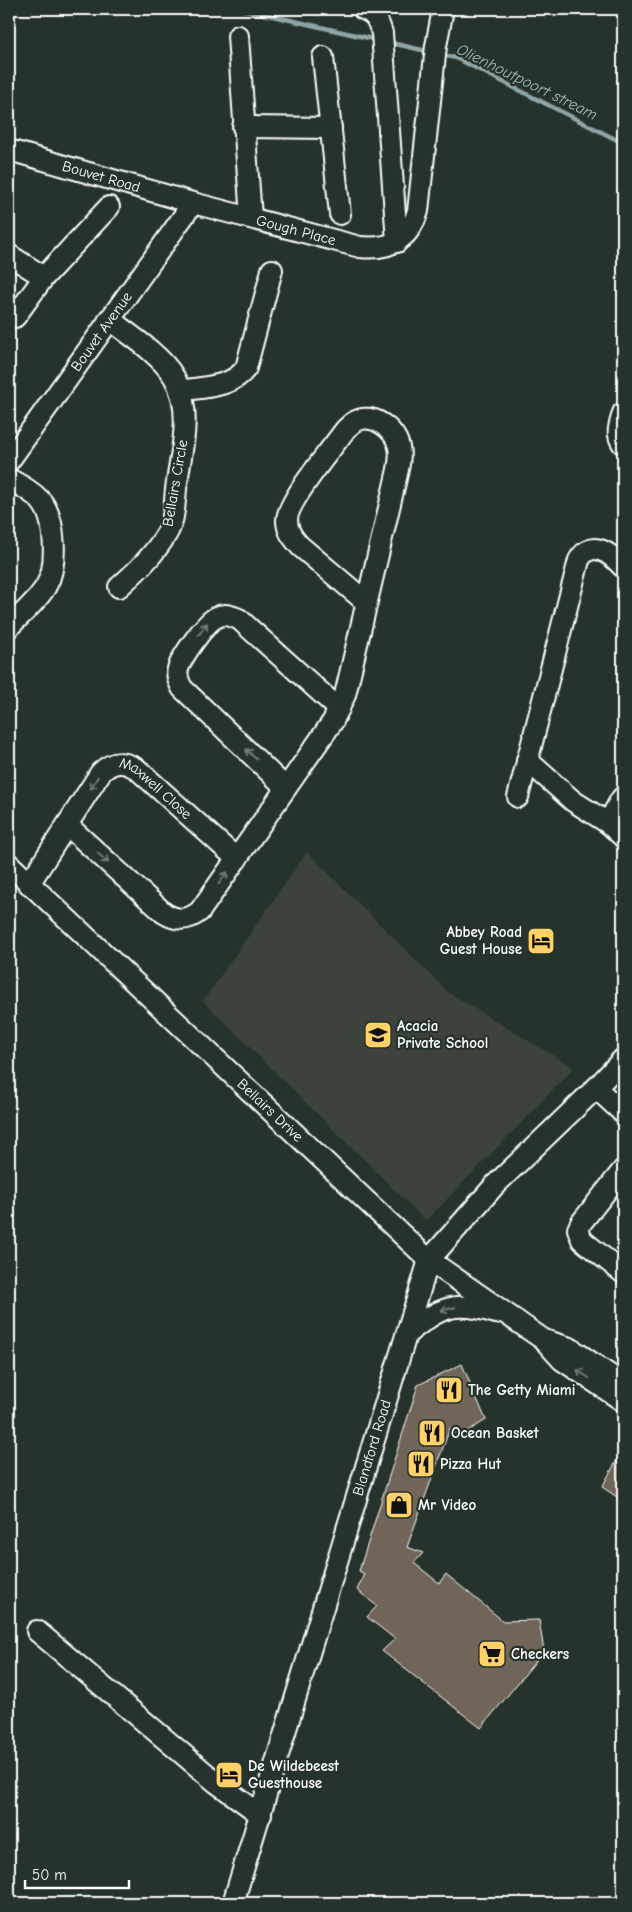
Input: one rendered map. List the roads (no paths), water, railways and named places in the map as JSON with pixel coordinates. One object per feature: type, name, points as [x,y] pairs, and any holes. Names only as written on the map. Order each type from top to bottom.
[{"type":"street","points":[[363,9],[372,12],[377,19],[382,33],[397,242]]},
{"type":"street","points":[[397,242],[411,229],[418,211],[432,72],[443,9]]},
{"type":"street","points":[[238,36],[251,218]]},
{"type":"street","points":[[323,57],[340,214]]},
{"type":"street","points":[[243,127],[331,128]]},
{"type":"street","name":"Bouvet Road","points":[[9,150],[193,204]]},
{"type":"street","name":"Gough Place","points":[[193,204],[360,247],[383,247],[397,242]]},
{"type":"street","name":"Bouvet Avenue","points":[[9,461],[193,204]]},
{"type":"street","points":[[15,317],[44,277],[109,207]]},
{"type":"street","points":[[9,255],[44,277]]},
{"type":"street","points":[[180,391],[226,383],[240,376],[246,368],[272,270]]},
{"type":"street","name":"Bellairs Circle","points":[[109,319],[160,360],[174,378],[180,391],[184,421],[184,439],[171,525],[150,557],[119,587]]},
{"type":"street","points":[[623,413],[618,434],[623,444]]},
{"type":"street","points":[[67,825],[164,913],[172,918],[182,920],[192,917],[200,911],[333,721],[349,681],[400,459],[399,446],[387,428],[381,422],[363,418],[354,422],[345,430],[292,502],[287,519],[292,537],[300,546],[366,602]]},
{"type":"street","points":[[9,479],[32,492],[41,501],[46,510],[52,535],[53,564],[45,587],[9,626]]},
{"type":"street","points":[[518,797],[579,560],[583,553],[597,549],[613,556],[623,567]]},
{"type":"street","points":[[286,788],[182,688],[177,671],[180,662],[214,617],[230,615],[239,619],[339,709]]},
{"type":"street","points":[[527,760],[573,800],[608,823],[623,837]]},
{"type":"street","name":"Maxwell Close","points":[[29,884],[101,772],[116,762],[123,762],[137,769],[237,859]]},
{"type":"street","points":[[608,823],[623,798]]},
{"type":"street","name":"Bellairs Drive","points":[[9,864],[429,1260],[544,1340],[562,1360],[623,1401]]},
{"type":"street","name":"Blandford Road","points":[[233,1903],[429,1260],[495,1185],[596,1088],[623,1059]]},
{"type":"street","points":[[596,1088],[623,1113]]},
{"type":"street","points":[[623,1170],[578,1229],[582,1240],[623,1273]]},
{"type":"street","points":[[408,1333],[435,1313],[453,1307],[474,1306],[512,1317]]},
{"type":"street","name":"Bellairs Drive","points":[[544,1340],[570,1348],[623,1384]]},
{"type":"street","points":[[37,1631],[217,1783],[261,1815]]},
{"type":"waterway","name":"Olienhoutpoort stream","points":[[242,9],[377,40]]},
{"type":"waterway","name":"Olienhoutpoort stream","points":[[387,42],[431,52]]},
{"type":"waterway","name":"Olienhoutpoort stream","points":[[441,55],[456,58],[623,143]]},
{"type":"place","name":"Abbey Road Guest House","points":[[541,941]]},
{"type":"place","name":"Acacia Private School","points":[[378,1035]]},
{"type":"place","name":"The Getty Miami","points":[[449,1390]]},
{"type":"place","name":"Ocean Basket","points":[[432,1433]]},
{"type":"place","name":"Pizza Hut","points":[[421,1464]]},
{"type":"place","name":"Mr Video","points":[[399,1505]]},
{"type":"place","name":"Checkers","points":[[492,1654]]},
{"type":"place","name":"De Wildebeest Guesthouse","points":[[229,1775]]}]
